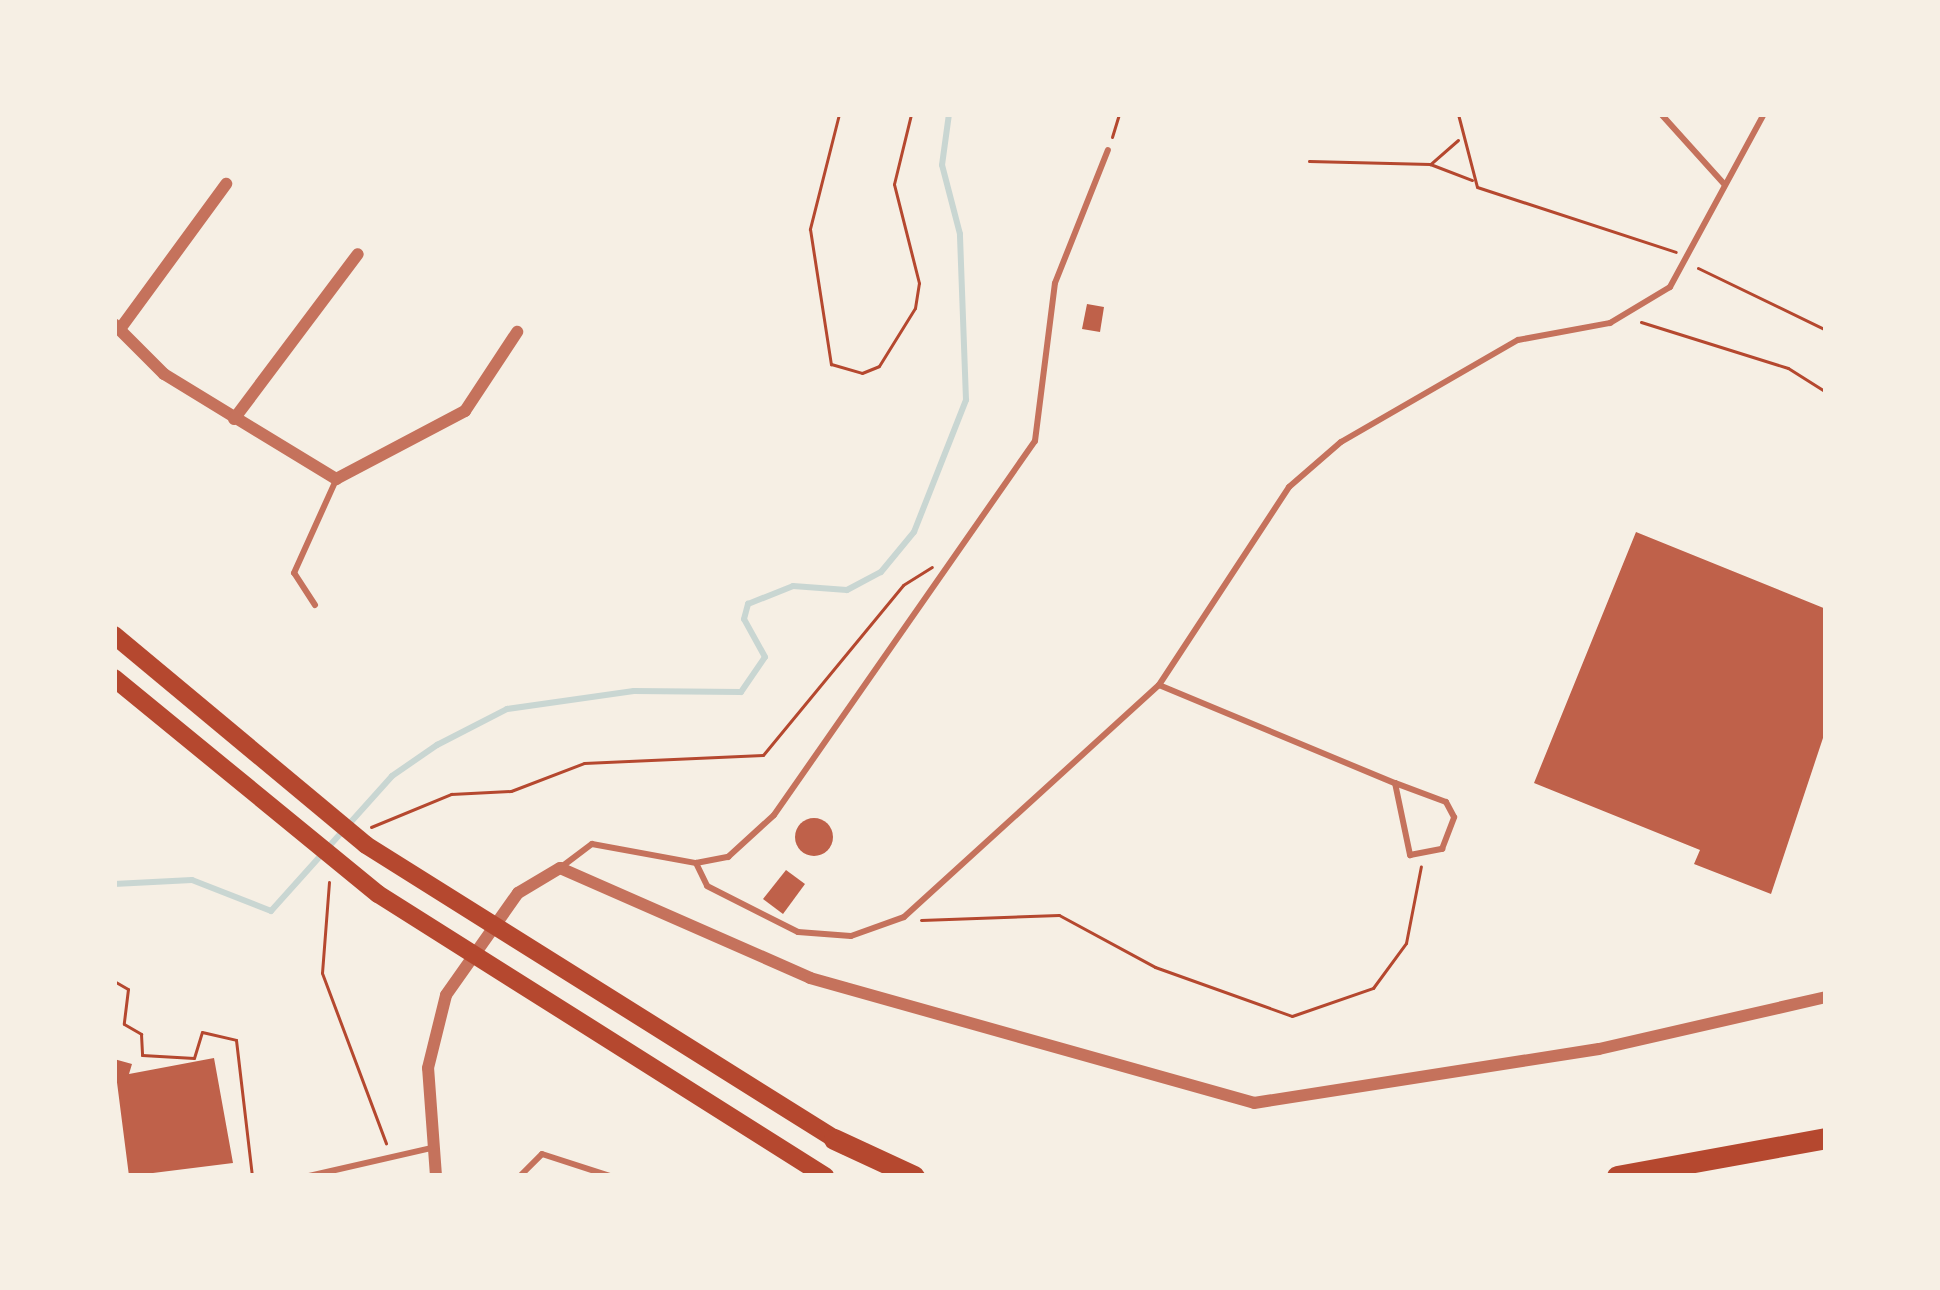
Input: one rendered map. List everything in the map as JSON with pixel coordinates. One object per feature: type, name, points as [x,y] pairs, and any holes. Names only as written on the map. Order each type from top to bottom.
[{"type":"highway","points":[[1617,1176],[1826,1138]]},
{"type":"highway","points":[[834,1139],[914,1176]]},
{"type":"main road","points":[[114,634],[339,823],[492,927],[897,1176]]},
{"type":"main road","points":[[114,678],[344,868],[470,953],[825,1176]]},
{"type":"street","points":[[226,184],[117,327],[234,418],[336,478],[465,411],[517,332]]},
{"type":"street","points":[[234,418],[358,254]]},
{"type":"street","points":[[436,1176],[431,1148],[433,1037],[470,953],[518,893],[560,868],[810,978],[1255,1103],[1483,1070],[1826,997]]},
{"type":"lane","points":[[1661,114],[1724,184]]},
{"type":"lane","points":[[696,863],[707,886],[798,932],[851,936],[904,917],[1160,685],[1289,488],[1341,442],[1518,340],[1629,316],[1670,287],[1764,114]]},
{"type":"lane","points":[[560,868],[592,844],[696,863],[728,856],[763,829],[940,567],[1035,440],[1055,283],[1108,150]]},
{"type":"lane","points":[[315,604],[294,573],[336,478]]},
{"type":"lane","points":[[1160,685],[1395,783],[1435,795],[1454,817],[1442,849],[1422,858],[1401,836],[1395,783]]},
{"type":"lane","points":[[309,1176],[431,1148]]},
{"type":"lane","points":[[520,1176],[542,1154],[610,1176]]},
{"type":"path","points":[[839,114],[810,229],[831,364],[862,373],[879,366],[915,308],[894,184],[911,114]]},
{"type":"path","points":[[1108,150],[1119,114]]},
{"type":"path","points":[[1458,114],[1459,139],[1473,181]]},
{"type":"path","points":[[1430,164],[1459,139]]},
{"type":"path","points":[[1310,161],[1430,164],[1473,181],[1511,206],[1665,241],[1683,259],[1826,331]]},
{"type":"path","points":[[1629,316],[1696,348],[1788,368],[1826,392]]},
{"type":"path","points":[[365,840],[375,820],[451,794],[511,791],[584,763],[763,754],[915,572],[940,567]]},
{"type":"path","points":[[904,917],[1059,915],[1155,967],[1292,1016],[1372,988],[1406,943],[1422,858]]},
{"type":"path","points":[[344,868],[329,882],[322,973],[392,1157]]},
{"type":"path","points":[[114,981],[128,988],[124,1024],[141,1034],[142,1055],[194,1058],[202,1032],[236,1040],[252,1176]]},
{"type":"building","points":[[1087,304],[1104,307],[1100,332],[1082,329]]},
{"type":"building","points":[[1636,532],[1826,609],[1826,729],[1771,894],[1694,864],[1700,850],[1534,783]]},
{"type":"building","points":[[814,818],[827,824],[833,837],[827,850],[814,856],[801,850],[795,837],[801,824]]},
{"type":"building","points":[[786,870],[805,884],[783,914],[763,899]]},
{"type":"building","points":[[214,1058],[233,1163],[129,1176],[114,1059],[132,1064],[129,1074]]},
{"type":"waterway","points":[[114,884],[192,880],[271,911],[392,776],[437,745],[507,709],[634,691],[741,692],[765,657],[744,619],[748,604],[793,586],[847,590],[881,572],[914,532],[966,400],[960,234],[942,165],[949,114]]}]
